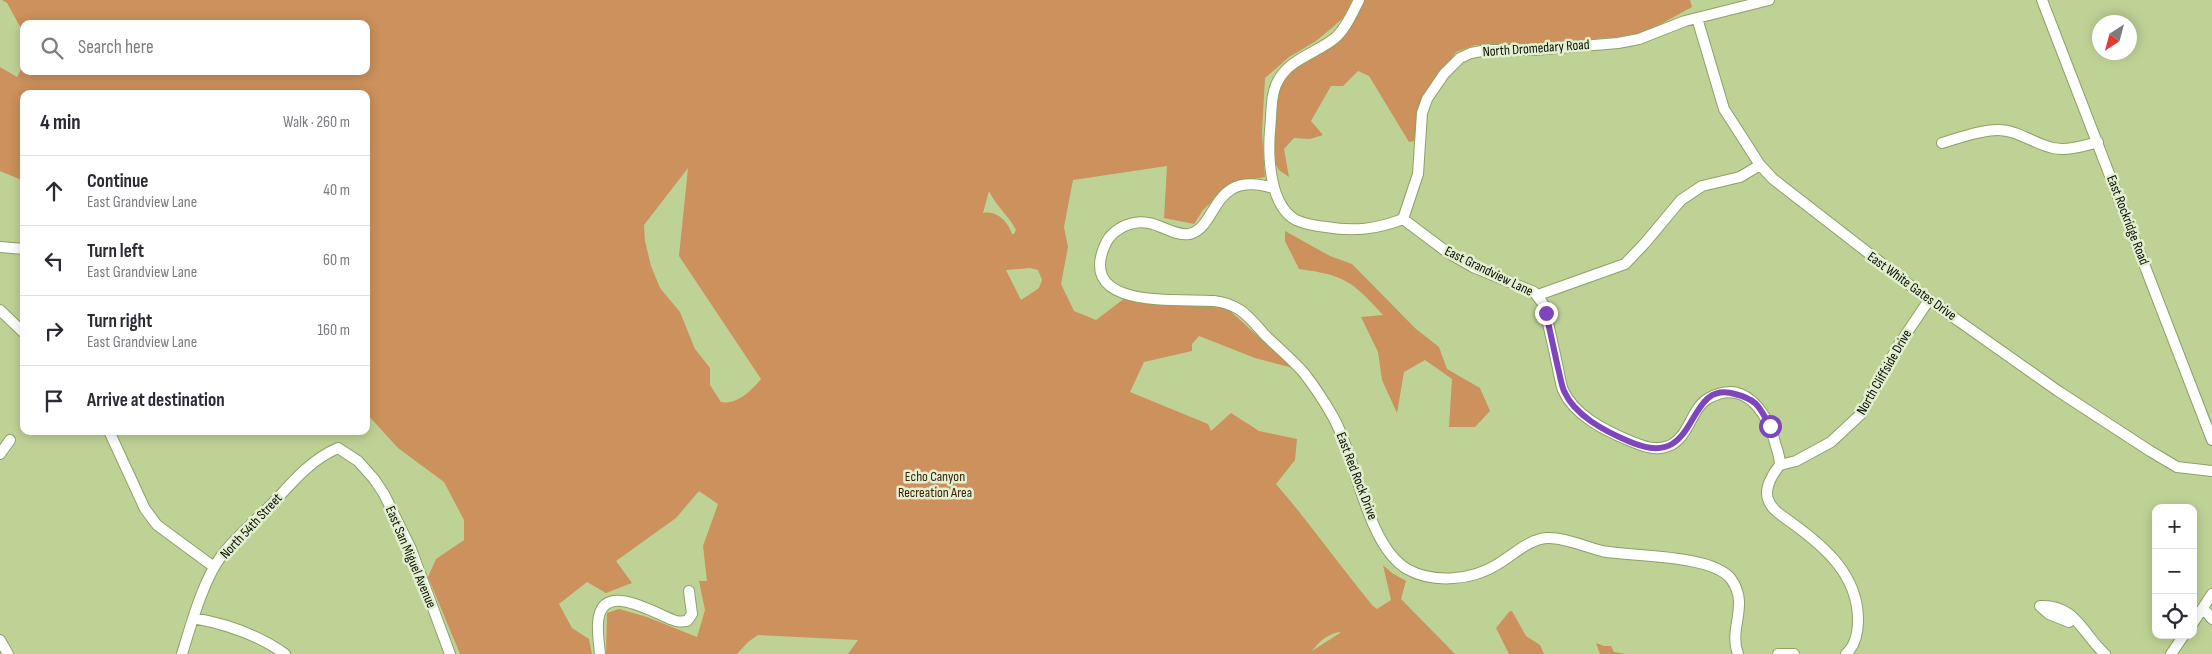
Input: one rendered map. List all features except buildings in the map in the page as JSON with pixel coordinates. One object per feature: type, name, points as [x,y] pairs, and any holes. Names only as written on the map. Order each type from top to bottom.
[{"type":"street","points":[[1359,0],[1335,38],[1297,60],[1278,81],[1273,97],[1269,156],[1273,188],[1289,214],[1301,222],[1340,230],[1360,230],[1373,229],[1403,219]]},
{"type":"street","name":"North Dromedary Road","points":[[1403,219],[1418,174],[1422,113],[1427,99],[1444,74],[1460,58],[1470,53],[1487,50],[1534,50],[1618,43],[1639,38],[1697,18],[1769,0]]},
{"type":"street","name":"East Rockridge Road","points":[[2042,0],[2212,440]]},
{"type":"street","name":"East White Gates Drive","points":[[1697,18],[1724,109],[1760,165],[1773,179],[1929,300],[2058,391],[2177,467],[2212,471]]},
{"type":"street","points":[[1942,143],[1968,135],[1998,130],[2012,132],[2050,148],[2062,149],[2098,142]]},
{"type":"street","points":[[1538,296],[1624,264],[1645,243],[1680,200],[1702,186],[1740,177],[1760,165]]},
{"type":"street","name":"East Red Rock Drive","points":[[1273,188],[1254,184],[1235,187],[1226,193],[1215,205],[1202,226],[1195,232],[1184,235],[1159,225],[1140,222],[1128,224],[1111,235],[1106,243],[1100,261],[1101,272],[1113,288],[1131,297],[1148,300],[1216,301],[1229,304],[1242,312],[1304,374],[1332,416],[1343,435],[1356,481],[1382,540],[1394,558],[1406,568],[1421,574],[1447,578],[1477,575],[1494,567],[1525,546],[1538,540],[1549,538],[1604,551],[1679,558],[1720,569],[1730,578],[1739,596],[1740,606],[1735,637],[1738,654]]},
{"type":"street","name":"East Grandview Lane","points":[[1403,219],[1448,252],[1473,267],[1522,286],[1538,296],[1544,305],[1563,390],[1573,405],[1604,430],[1645,448],[1671,445],[1681,437],[1706,399],[1720,393],[1729,392],[1750,398],[1760,409],[1770,426],[1780,457],[1780,465]]},
{"type":"street","points":[[0,247],[20,250]]},
{"type":"street","name":"North Cliffside Drive","points":[[1780,465],[1796,461],[1831,442],[1860,414],[1898,346],[1929,300]]},
{"type":"street","points":[[0,310],[20,329]]},
{"type":"street","points":[[111,435],[145,509],[157,525],[214,567]]},
{"type":"street","points":[[0,454],[10,440]]},
{"type":"street","name":"North 54th Street","points":[[182,654],[193,618],[214,567],[235,539],[303,470],[326,453],[338,448]]},
{"type":"street","name":"East San Miguel Avenue","points":[[338,448],[358,461],[384,494],[410,549],[450,654]]},
{"type":"street","points":[[1780,465],[1774,473],[1768,490],[1767,497],[1771,507],[1822,544],[1848,577],[1854,589],[1858,607],[1858,630],[1856,640],[1846,654]]},
{"type":"street","points":[[600,654],[598,616],[602,606],[607,602],[617,600],[627,602],[677,621],[687,621],[692,614],[689,591]]},
{"type":"street","points":[[2197,618],[2212,594]]},
{"type":"street","points":[[2096,654],[2070,622],[2049,614],[2040,606],[2052,605],[2073,617],[2105,654]]},
{"type":"street","points":[[2204,609],[2212,619]]},
{"type":"street","points":[[193,618],[238,629],[268,642],[285,654]]},
{"type":"street","points":[[2171,654],[2181,639]]},
{"type":"street","points":[[0,640],[8,654]]},
{"type":"street","points":[[1778,654],[1794,654]]},
{"type":"green space","name":"Echo Canyon Recreation Area","points":[[2,0],[1352,0],[1347,15],[1316,41],[1289,57],[1265,78],[1262,133],[1265,177],[1231,183],[1203,210],[1194,224],[1164,218],[1167,166],[1073,180],[1064,227],[1068,247],[1061,284],[1074,311],[1096,320],[1125,298],[1173,305],[1227,308],[1293,368],[1255,358],[1199,336],[1192,344],[1192,351],[1144,362],[1130,392],[1208,424],[1211,431],[1231,413],[1259,431],[1297,439],[1295,460],[1276,484],[1372,605],[1377,609],[1391,600],[1383,565],[1406,581],[1401,599],[1455,654],[848,654],[858,640],[758,635],[748,642],[737,654],[606,654],[607,613],[619,609],[647,617],[697,637],[705,610],[699,581],[707,581],[703,546],[718,504],[699,491],[676,518],[616,561],[632,583],[606,593],[587,582],[559,604],[572,628],[589,639],[592,654],[460,654],[428,577],[436,559],[464,540],[464,520],[444,482],[398,448],[370,417],[370,90],[20,90],[20,179],[0,171],[0,67],[17,77],[20,71],[20,75],[370,75],[370,20],[20,20],[20,27],[7,3]],"holes":[[[688,168],[679,256],[761,379],[748,392],[733,401],[721,402],[710,385],[710,368],[695,349],[680,312],[660,288],[651,266],[645,241],[644,225]],[[989,191],[1016,230],[1014,234],[1012,234],[1008,225],[997,215],[983,213]],[[1030,268],[1038,270],[1042,280],[1039,288],[1021,300],[1006,270]],[[1340,633],[1312,651],[1324,638]]]},
{"type":"green space","points":[[1363,0],[1690,0],[1692,7],[1639,36],[1526,47],[1499,44],[1475,45],[1456,52],[1422,103],[1414,141],[1409,142],[1369,76],[1358,71],[1343,86],[1331,86],[1311,121],[1323,135],[1310,139],[1294,138],[1284,149],[1289,177],[1279,170],[1271,156],[1279,87],[1295,66],[1340,41]]},
{"type":"green space","points":[[1285,231],[1330,256],[1352,264],[1415,328],[1439,347],[1447,369],[1480,388],[1490,411],[1475,427],[1449,427],[1452,379],[1425,360],[1404,372],[1397,413],[1382,380],[1378,352],[1361,317],[1383,315],[1364,295],[1338,277],[1299,269],[1285,241]]},
{"type":"green space","points":[[1512,611],[1526,636],[1540,645],[1544,654],[1509,654],[1496,628]]},
{"type":"green space","points":[[1596,643],[1611,646],[1614,652],[1626,654],[1600,654]]},
{"type":"route","points":[[1546,313],[1563,390],[1573,405],[1604,430],[1645,448],[1671,445],[1681,437],[1706,399],[1720,393],[1729,392],[1750,398],[1760,409],[1770,426]]}]
